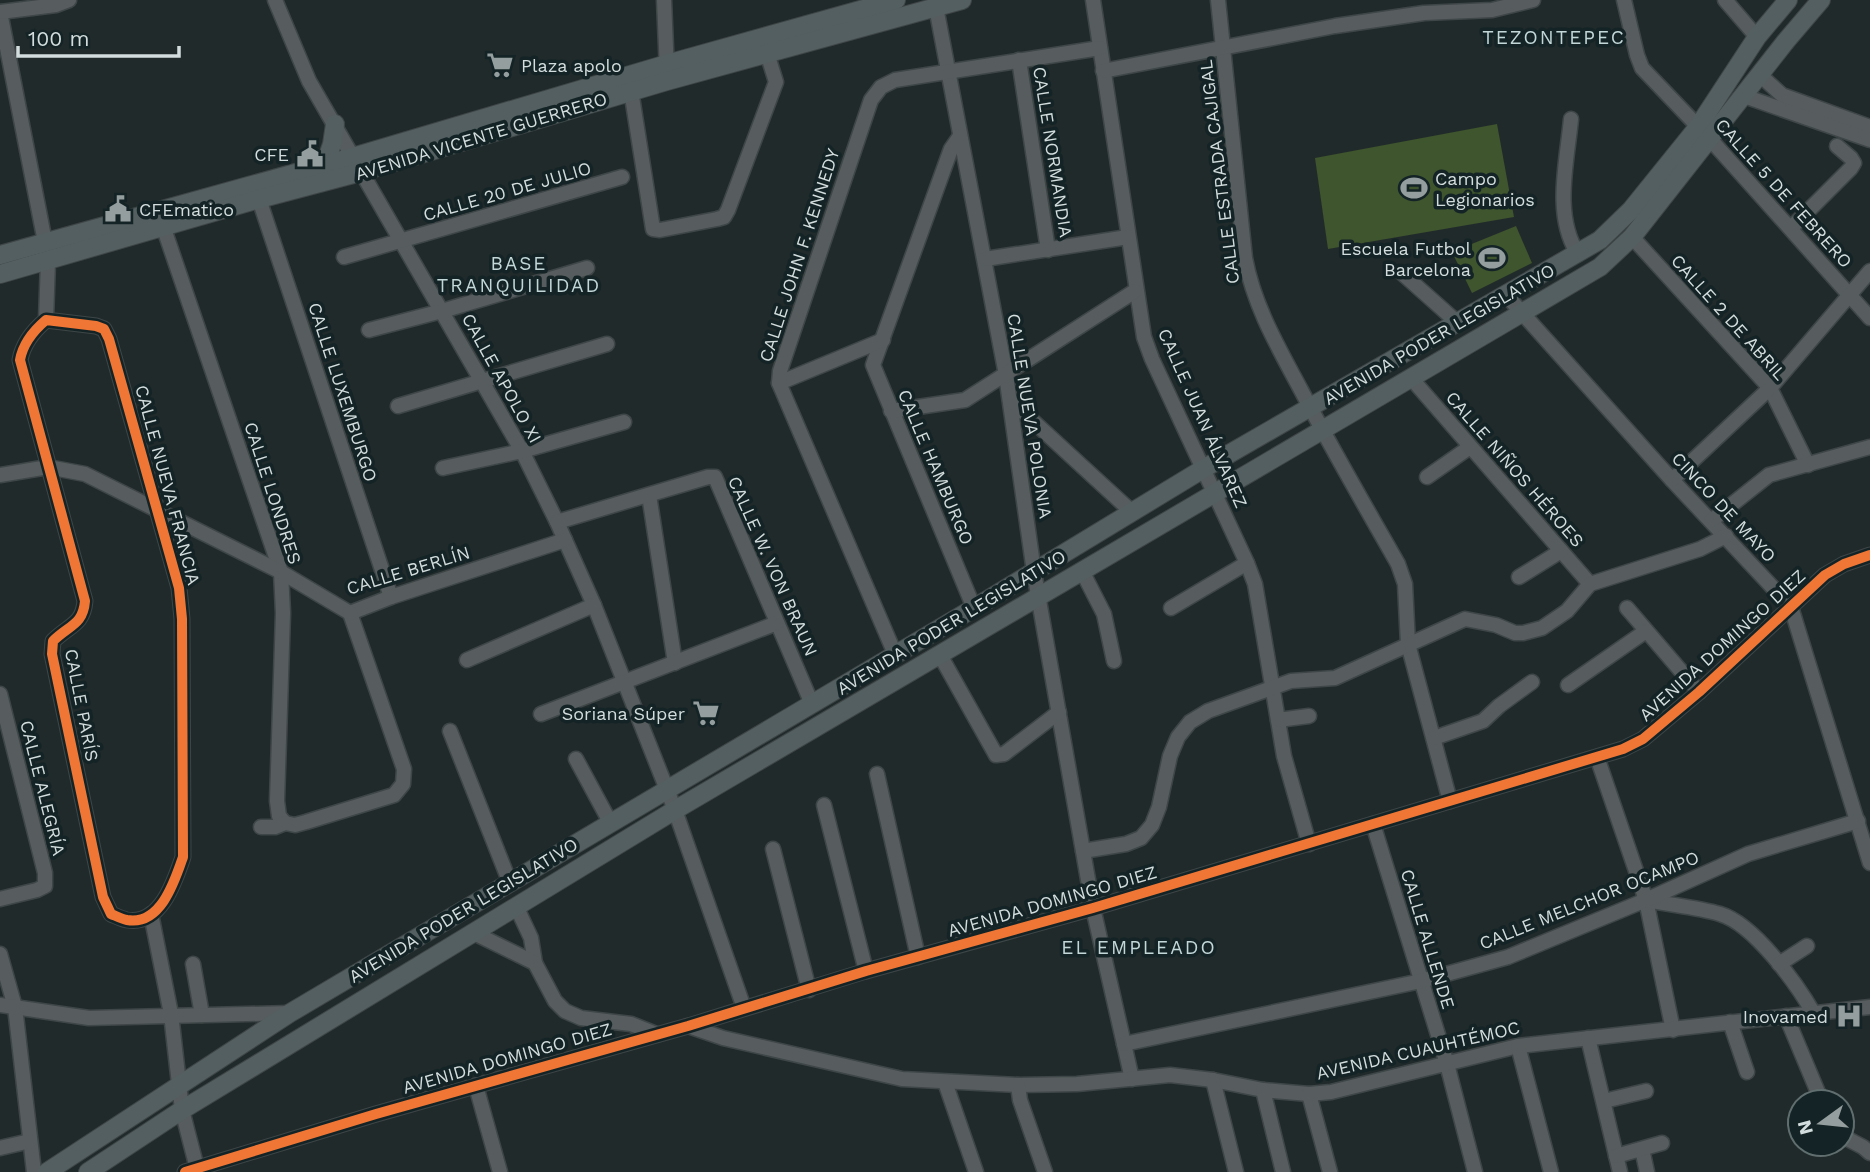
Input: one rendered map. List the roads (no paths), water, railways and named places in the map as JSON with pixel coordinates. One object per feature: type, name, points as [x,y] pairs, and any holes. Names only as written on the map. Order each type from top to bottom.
[{"type":"main road","name":"AVENIDA VICENTE GUERRERO","points":[[0,255],[47,251],[163,226],[259,199],[357,164],[667,72],[896,0]]},
{"type":"main road","name":"AVENIDA VICENTE GUERRERO","points":[[667,72],[767,52],[962,0]]},
{"type":"main road","name":"AVENIDA PODER LEGISLATIVO","points":[[88,1172],[183,1110],[675,810],[1600,267],[1632,237],[1704,133],[1757,37],[1788,0]]},
{"type":"main road","name":"AVENIDA PODER LEGISLATIVO","points":[[47,1172],[290,1013],[812,705],[1203,469],[1600,240],[1704,133],[1744,96],[1821,0]]},
{"type":"main road","points":[[325,165],[335,124]]},
{"type":"main road","name":"AVENIDA VICENTE GUERRERO","points":[[0,274],[47,251],[325,165],[357,164]]},
{"type":"street","points":[[46,320],[47,251],[0,12],[57,5],[69,0]]},
{"type":"street","name":"CALLE APOLO XI","points":[[275,0],[309,80],[522,451],[557,522],[594,605],[667,789],[744,1008]]},
{"type":"street","points":[[664,0],[667,72]]},
{"type":"street","name":"CALLE JUAN ÁLVAREZ","points":[[1093,0],[1144,337],[1255,584],[1284,756],[1308,844]]},
{"type":"street","name":"CALLE ESTRADA CAJIGAL","points":[[1218,0],[1250,285],[1260,313],[1321,430],[1398,564],[1405,584],[1408,644],[1450,801]]},
{"type":"street","points":[[1103,71],[1335,26],[1533,0]]},
{"type":"street","name":"CALLE 5 DE FEBRERO","points":[[1624,0],[1642,68],[1791,228],[1870,318]]},
{"type":"street","points":[[1725,0],[1757,37]]},
{"type":"street","name":"CALLE NUEVA POLONIA","points":[[936,6],[1006,375],[1038,597],[1093,908],[1132,1079]]},
{"type":"street","name":"CALLE JOHN F. KENNEDY","points":[[895,654],[779,383],[871,100],[881,87],[895,80],[1100,48]]},
{"type":"street","points":[[630,83],[653,229],[717,219],[724,217],[728,211],[776,82],[767,52]]},
{"type":"street","name":"CALLE NORMANDIA","points":[[1019,60],[1048,250]]},
{"type":"street","points":[[1760,75],[1782,95],[1870,127]]},
{"type":"street","points":[[1744,96],[1870,141]]},
{"type":"street","points":[[1571,119],[1563,202],[1572,244],[1578,254]]},
{"type":"street","name":"CALLE HAMBURGO","points":[[960,136],[951,149],[873,365],[974,608]]},
{"type":"street","points":[[1791,228],[1854,163],[1837,146]]},
{"type":"street","name":"CALLE 20 DE JULIO","points":[[344,257],[622,177]]},
{"type":"street","name":"CALLE LUXEMBURGO","points":[[259,199],[391,597]]},
{"type":"street","name":"CALLE LONDRES","points":[[163,226],[281,572],[283,613],[277,801],[279,817],[285,822]]},
{"type":"street","points":[[985,259],[1128,237]]},
{"type":"street","name":"CALLE 2 DE ABRIL","points":[[1632,237],[1770,388],[1808,465]]},
{"type":"street","points":[[369,330],[587,268]]},
{"type":"street","points":[[1672,480],[1770,388],[1870,271]]},
{"type":"street","points":[[1403,274],[1458,323]]},
{"type":"street","points":[[891,411],[965,400],[1136,291]]},
{"type":"street","name":"CINCO DE MAYO","points":[[1507,296],[1672,480],[1791,607],[1863,829],[1870,863]]},
{"type":"street","name":"CALLE PARÍS","points":[[46,320],[29,338],[22,349],[20,360],[85,601],[80,620],[52,641],[52,654],[103,897],[111,914],[129,921],[151,914]]},
{"type":"street","name":"CALLE NUEVA FRANCIA","points":[[46,320],[96,326],[104,329],[109,338],[179,588],[183,619],[183,857],[175,882],[164,901],[151,914]]},
{"type":"street","points":[[779,383],[883,340]]},
{"type":"street","points":[[398,406],[607,344]]},
{"type":"street","name":"CALLE NIÑOS HÉROES","points":[[1411,378],[1590,584]]},
{"type":"street","points":[[1010,400],[1133,513]]},
{"type":"street","points":[[443,468],[522,451],[624,422]]},
{"type":"street","points":[[1427,477],[1470,447]]},
{"type":"street","points":[[1711,521],[1769,475],[1870,447]]},
{"type":"street","name":"CALLE BERLÍN","points":[[0,475],[48,467],[85,474],[281,572],[349,612],[565,540]]},
{"type":"street","name":"CALLE W. VON BRAUN","points":[[557,522],[715,477],[812,705]]},
{"type":"street","points":[[649,495],[675,663]]},
{"type":"street","points":[[1083,851],[1126,844],[1141,838],[1152,825],[1159,807],[1170,756],[1178,737],[1190,722],[1224,703],[1290,681],[1335,678],[1465,619],[1522,634],[1542,628],[1567,611],[1590,584],[1700,549],[1726,536]]},
{"type":"street","points":[[1519,577],[1561,551]]},
{"type":"street","name":"AVENIDA DOMINGO DIEZ","points":[[193,1171],[376,1114],[688,1026],[866,971],[1093,908],[1623,748],[1643,739],[1699,692],[1825,575],[1844,564],[1870,555]]},
{"type":"street","points":[[1171,608],[1247,563]]},
{"type":"street","points":[[1082,571],[1104,614],[1114,661]]},
{"type":"street","points":[[467,660],[594,605]]},
{"type":"street","points":[[1627,608],[1699,692]]},
{"type":"street","points":[[261,827],[275,827],[285,822],[295,825],[306,822],[394,795],[403,784],[404,769],[349,612]]},
{"type":"street","points":[[541,714],[777,623]]},
{"type":"street","points":[[1568,685],[1646,631]]},
{"type":"street","points":[[940,655],[996,755],[1004,754],[1059,712]]},
{"type":"street","points":[[1434,738],[1483,721],[1532,682]]},
{"type":"street","name":"CALLE ALEGRÍA","points":[[0,694],[45,873],[45,886],[0,900]]},
{"type":"street","points":[[1278,720],[1309,716]]},
{"type":"street","points":[[450,731],[510,883]]},
{"type":"street","points":[[1597,757],[1646,900],[1672,1030]]},
{"type":"street","points":[[576,759],[610,822]]},
{"type":"street","points":[[877,774],[918,957]]},
{"type":"street","points":[[824,805],[866,971]]},
{"type":"street","name":"CALLE ALLENDE","points":[[1373,824],[1447,1065],[1472,1171]]},
{"type":"street","name":"CALLE MELCHOR OCAMPO","points":[[1124,1044],[1421,981],[1508,957],[1748,854],[1863,829]]},
{"type":"street","points":[[773,849],[809,990]]},
{"type":"street","points":[[1646,900],[1722,914],[1739,924],[1797,984],[1814,1014]]},
{"type":"street","points":[[516,906],[531,937],[535,963],[555,1001],[565,1011],[582,1018],[631,1024],[656,1034]]},
{"type":"street","points":[[151,914],[171,1014],[179,1087],[193,1171]]},
{"type":"street","points":[[472,932],[535,963]]},
{"type":"street","points":[[1779,964],[1807,946]]},
{"type":"street","points":[[0,954],[34,1172]]},
{"type":"street","points":[[192,964],[202,1014]]},
{"type":"street","points":[[7,1006],[89,1017],[290,1013]]},
{"type":"street","name":"AVENIDA CUAUHTÉMOC","points":[[688,1026],[723,1038],[902,1079],[1018,1085],[1077,1084],[1170,1075],[1263,1090],[1309,1094],[1331,1092],[1447,1065],[1518,1045],[1870,1007]]},
{"type":"street","points":[[1786,1016],[1816,1088]]},
{"type":"street","points":[[1730,1022],[1747,1072]]},
{"type":"street","points":[[1588,1038],[1620,1172]]},
{"type":"street","points":[[1518,1045],[1551,1172]]},
{"type":"street","points":[[1213,1080],[1236,1172]]},
{"type":"street","points":[[945,1082],[976,1172]]},
{"type":"street","points":[[1018,1085],[1020,1100],[1045,1172]]},
{"type":"street","points":[[476,1086],[500,1172]]},
{"type":"street","points":[[1263,1090],[1283,1172]]},
{"type":"street","points":[[1604,1101],[1646,1091]]},
{"type":"street","points":[[1309,1094],[1330,1172]]},
{"type":"street","points":[[0,1148],[30,1140]]},
{"type":"street","points":[[1616,1156],[1662,1143]]},
{"type":"street","points":[[1642,1149],[1647,1172]]},
{"type":"place","name":"Plaza apolo","points":[[500,65]]},
{"type":"place","name":"CFE","points":[[310,154]]},
{"type":"place","name":"Campo Legionarios","points":[[1414,188]]},
{"type":"place","name":"CFEmatico","points":[[118,209]]},
{"type":"place","name":"Escuela Futbol Barcelona","points":[[1492,258]]},
{"type":"place","name":"Soriana Súper","points":[[706,713]]},
{"type":"place","name":"Inovamed","points":[[1849,1016]]},
{"type":"district","name":"TEZONTEPEC","points":[[1554,37]]},
{"type":"district","name":"BASE TRANQUILIDAD","points":[[519,274]]},
{"type":"district","name":"EL EMPLEADO","points":[[1139,947]]}]
